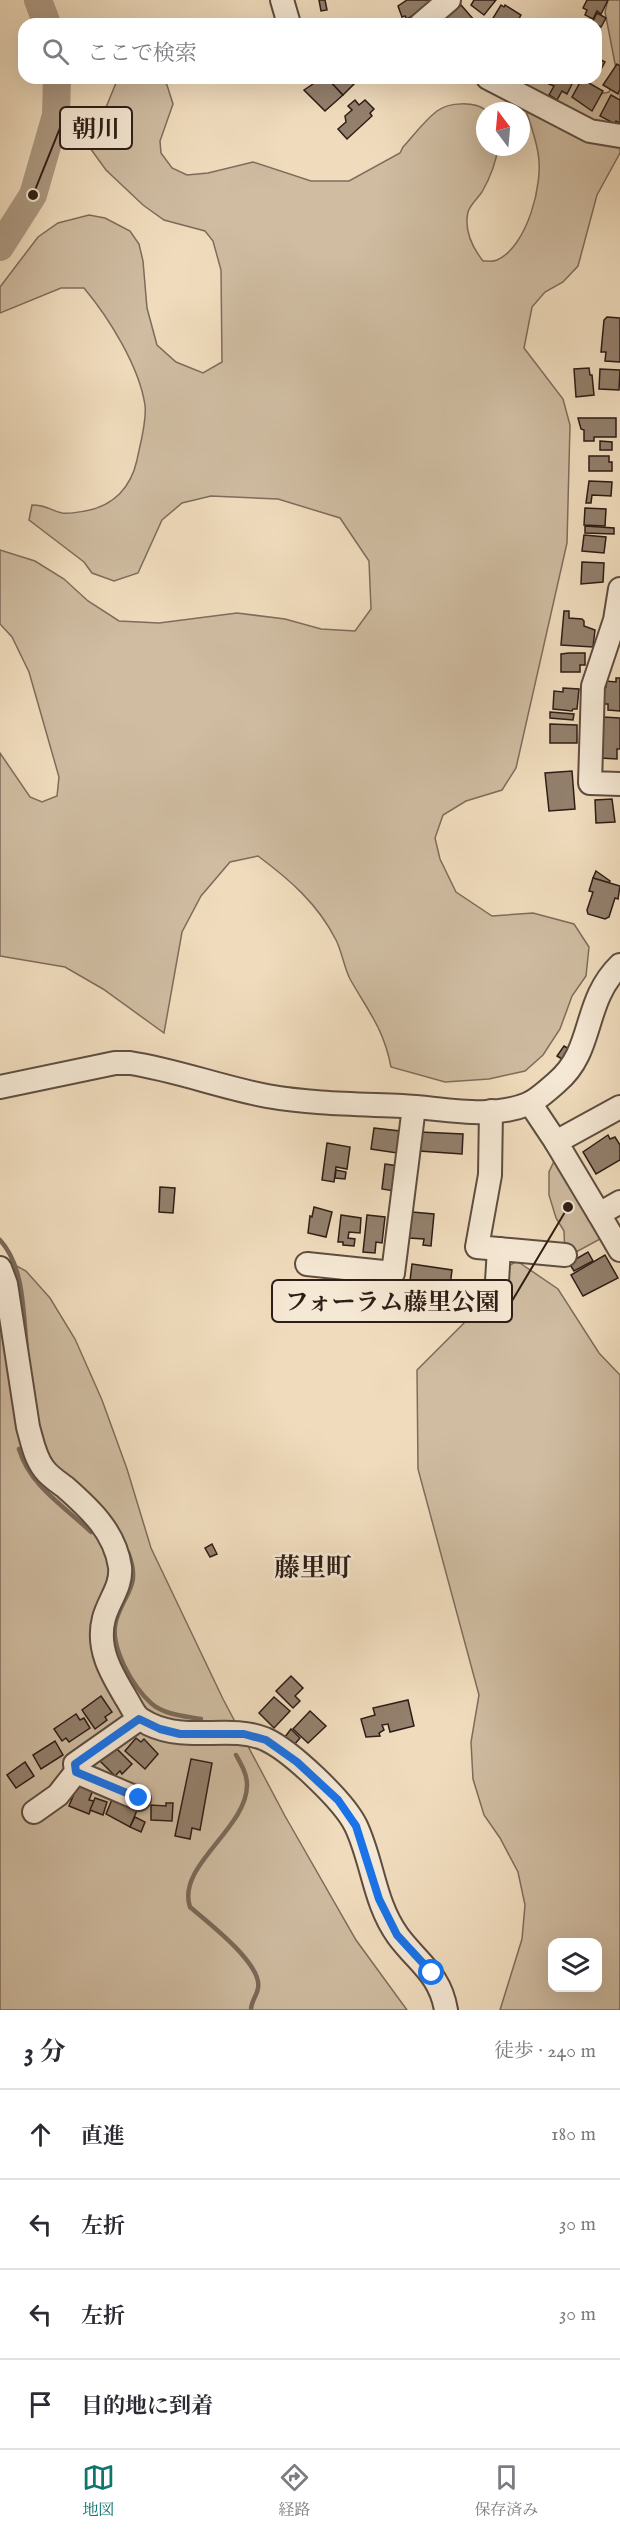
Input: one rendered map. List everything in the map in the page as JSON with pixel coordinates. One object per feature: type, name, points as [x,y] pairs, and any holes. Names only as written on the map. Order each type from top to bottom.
[{"type":"street","points":[[282,0],[287,18]]},
{"type":"street","points":[[428,18],[449,0]]},
{"type":"street","points":[[500,84],[590,131],[620,136]]},
{"type":"street","points":[[620,589],[610,666],[593,686],[590,783],[620,784]]},
{"type":"street","points":[[0,1087],[130,1063],[263,1095],[294,1100],[414,1107],[454,1112],[491,1111],[530,1103],[557,1082],[577,1061],[595,1001],[603,984],[620,965]]},
{"type":"street","points":[[530,1103],[556,1142],[620,1250]]},
{"type":"street","points":[[307,1264],[393,1273],[414,1107]]},
{"type":"street","points":[[556,1142],[620,1107]]},
{"type":"street","points":[[491,1111],[490,1175],[477,1247],[565,1256]]},
{"type":"street","points":[[599,1214],[620,1202]]},
{"type":"street","points":[[496,1297],[499,1249]]},
{"type":"street","points":[[0,1268],[6,1284],[28,1427],[34,1447],[44,1469],[93,1512],[107,1531],[120,1566],[120,1582],[104,1617],[100,1640],[108,1669],[139,1719],[160,1729],[180,1734],[244,1734],[266,1740],[297,1762],[338,1800],[356,1826],[379,1899],[397,1935],[432,1973],[444,1994],[446,2010]]},
{"type":"street","points":[[34,1812],[58,1795],[76,1772],[75,1764],[139,1719]]},
{"type":"street","points":[[76,1772],[139,1798]]},
{"type":"shaded area","points":[[608,0],[620,0],[620,153],[597,195],[578,266],[563,282],[545,292],[532,307],[524,348],[563,399],[570,425],[567,543],[516,768],[502,790],[466,801],[443,815],[435,838],[440,859],[456,892],[492,916],[533,913],[574,924],[589,947],[586,976],[572,996],[560,1029],[543,1055],[525,1071],[489,1079],[445,1082],[391,1067],[380,1031],[350,979],[329,927],[302,893],[258,856],[230,862],[201,896],[182,932],[164,1033],[103,989],[65,967],[0,956],[0,753],[30,797],[42,802],[57,796],[59,777],[29,672],[12,637],[0,624],[0,550],[35,561],[64,579],[88,601],[119,621],[159,623],[237,613],[285,619],[321,629],[355,631],[371,609],[369,561],[340,518],[278,499],[211,496],[182,503],[162,520],[138,573],[114,581],[92,573],[84,562],[29,520],[32,505],[62,513],[74,513],[105,505],[120,494],[134,470],[145,419],[142,390],[130,359],[113,328],[84,288],[61,288],[0,313],[0,287],[38,237],[58,223],[89,215],[105,218],[130,231],[139,244],[143,261],[147,308],[157,345],[176,362],[203,373],[222,362],[221,270],[213,241],[205,231],[164,220],[143,205],[106,170],[90,148],[89,134],[107,105],[116,84],[166,84],[173,104],[160,141],[161,153],[172,168],[187,175],[208,173],[253,162],[311,181],[349,181],[400,153],[423,124],[442,108],[462,104],[476,106],[476,156],[496,156],[488,181],[469,209],[467,225],[472,244],[483,261],[494,261],[508,253],[517,242],[525,228],[536,197],[539,166],[530,122],[530,102],[523,102],[517,84],[585,84],[595,95],[609,92],[617,74],[605,12]]},
{"type":"shaded area","points":[[555,1159],[602,1238],[565,1258],[564,1231],[556,1218],[549,1195],[549,1172]]},
{"type":"shaded area","points":[[0,1257],[26,1271],[50,1298],[75,1339],[102,1400],[127,1469],[151,1548],[223,1699],[285,1816],[356,1940],[407,2010],[0,2010]]},
{"type":"shaded area","points":[[517,1261],[558,1289],[599,1353],[620,1375],[620,2010],[500,2010],[522,1939],[525,1905],[518,1872],[500,1838],[484,1815],[473,1779],[471,1742],[479,1695],[418,1469],[417,1370],[464,1323],[487,1279]]},
{"type":"building","points":[[319,0],[325,0],[327,10],[321,11]]},
{"type":"building","points":[[407,0],[435,0],[408,18],[402,17],[398,6]]},
{"type":"building","points":[[474,0],[496,0],[484,15],[471,5]]},
{"type":"building","points":[[587,0],[608,0],[601,14],[597,11],[594,18],[585,15],[587,10],[583,8]]},
{"type":"building","points":[[461,5],[472,18],[446,18]]},
{"type":"building","points":[[501,5],[521,15],[519,18],[493,18]]},
{"type":"building","points":[[597,13],[606,18],[602,25],[602,18],[594,18]]},
{"type":"building","points":[[617,64],[620,66],[618,94],[603,85]]},
{"type":"building","points":[[313,84],[333,84],[343,95],[325,111],[304,90]]},
{"type":"building","points":[[333,84],[354,84],[343,95]]},
{"type":"building","points":[[549,84],[572,84],[567,94],[562,91],[557,100],[549,95],[554,86]]},
{"type":"building","points":[[579,84],[591,84],[603,91],[592,111],[572,97]]},
{"type":"building","points":[[611,95],[620,100],[620,123],[616,121],[615,124],[600,116]]},
{"type":"building","points":[[355,100],[359,105],[365,100],[374,109],[370,113],[372,116],[347,139],[338,129],[346,122],[345,116],[352,110],[348,106]]},
{"type":"building","points":[[607,317],[620,318],[620,362],[605,361],[606,352],[601,352],[604,320]]},
{"type":"building","points":[[589,368],[594,395],[576,397],[574,369]]},
{"type":"building","points":[[600,369],[620,370],[619,390],[599,389]]},
{"type":"building","points":[[578,418],[616,418],[616,437],[594,437],[594,441],[584,441],[584,430],[581,429]]},
{"type":"building","points":[[600,441],[612,442],[612,450],[600,450]]},
{"type":"building","points":[[589,456],[609,456],[612,471],[589,471]]},
{"type":"building","points":[[589,481],[612,482],[611,496],[592,495],[591,503],[586,503]]},
{"type":"building","points":[[585,508],[606,509],[605,526],[584,525]]},
{"type":"building","points":[[585,526],[614,528],[614,534],[585,533]]},
{"type":"building","points":[[584,535],[606,537],[604,553],[582,551]]},
{"type":"building","points":[[582,562],[604,563],[603,582],[581,584]]},
{"type":"building","points":[[564,611],[569,611],[569,618],[582,619],[584,626],[595,630],[593,647],[561,645]]},
{"type":"building","points":[[585,653],[585,665],[580,665],[580,672],[561,672],[561,654]]},
{"type":"building","points":[[616,678],[620,678],[620,711],[608,710],[608,704],[601,704],[602,687],[606,687],[606,681],[616,682]]},
{"type":"building","points":[[563,688],[579,689],[577,709],[572,711],[553,709],[554,691],[563,692]]},
{"type":"building","points":[[550,712],[574,714],[573,720],[550,718]]},
{"type":"building","points":[[603,717],[620,718],[620,749],[617,749],[617,759],[600,758],[600,721],[603,721]]},
{"type":"building","points":[[550,724],[577,725],[577,743],[550,743]]},
{"type":"building","points":[[572,771],[575,809],[549,811],[545,773]]},
{"type":"building","points":[[612,799],[615,822],[596,823],[595,800]]},
{"type":"building","points":[[596,871],[610,881],[609,883],[593,878]]},
{"type":"building","points":[[593,878],[620,886],[618,899],[615,898],[609,917],[605,919],[588,914],[587,910],[593,892],[589,891]]},
{"type":"building","points":[[564,1046],[572,1051],[565,1061],[557,1056]]},
{"type":"building","points":[[374,1128],[400,1131],[397,1153],[371,1149]]},
{"type":"building","points":[[420,1132],[463,1134],[462,1154],[419,1151]]},
{"type":"building","points":[[608,1135],[610,1139],[615,1137],[620,1145],[620,1160],[596,1174],[583,1152]]},
{"type":"building","points":[[327,1143],[350,1147],[347,1169],[336,1167],[334,1182],[322,1180]]},
{"type":"building","points":[[385,1164],[398,1166],[394,1191],[382,1189]]},
{"type":"building","points":[[336,1170],[346,1172],[345,1179],[335,1178]]},
{"type":"building","points":[[160,1187],[175,1188],[173,1213],[159,1212]]},
{"type":"building","points":[[314,1207],[332,1212],[326,1237],[308,1233],[310,1216],[312,1217]]},
{"type":"building","points":[[412,1212],[434,1214],[431,1246],[423,1245],[424,1239],[409,1238]]},
{"type":"building","points":[[341,1215],[361,1218],[360,1233],[349,1232],[348,1238],[355,1239],[354,1246],[338,1242]]},
{"type":"building","points":[[367,1215],[385,1217],[382,1243],[376,1242],[375,1253],[363,1252]]},
{"type":"building","points":[[588,1252],[593,1261],[574,1271],[569,1263]]},
{"type":"building","points":[[605,1255],[618,1278],[583,1296],[571,1275]]},
{"type":"building","points":[[412,1264],[452,1270],[449,1294],[409,1289]]},
{"type":"building","points":[[332,1280],[347,1283],[345,1295],[355,1297],[353,1308],[329,1304],[331,1293],[336,1294],[337,1288],[331,1287]]},
{"type":"building","points":[[212,1544],[217,1554],[210,1557],[205,1548]]},
{"type":"building","points":[[291,1676],[303,1688],[295,1696],[300,1701],[293,1708],[276,1691]]},
{"type":"building","points":[[101,1696],[112,1712],[105,1717],[107,1720],[95,1729],[82,1710]]},
{"type":"building","points":[[274,1697],[290,1711],[274,1728],[259,1713]]},
{"type":"building","points":[[408,1700],[414,1726],[390,1732],[388,1724],[382,1725],[384,1730],[379,1733],[380,1736],[366,1737],[361,1719],[375,1715],[373,1708]]},
{"type":"building","points":[[310,1711],[326,1726],[308,1743],[293,1729]]},
{"type":"building","points":[[76,1714],[80,1720],[84,1718],[90,1728],[69,1742],[66,1738],[62,1741],[54,1729]]},
{"type":"building","points":[[291,1729],[300,1738],[294,1745],[285,1737]]},
{"type":"building","points":[[136,1738],[141,1742],[144,1739],[158,1754],[145,1769],[125,1751]]},
{"type":"building","points":[[55,1741],[63,1755],[41,1769],[33,1755]]},
{"type":"building","points":[[114,1746],[132,1764],[122,1774],[120,1771],[115,1776],[100,1761]]},
{"type":"building","points":[[191,1759],[212,1763],[200,1830],[192,1828],[190,1839],[175,1836]]},
{"type":"building","points":[[25,1762],[34,1776],[16,1788],[7,1775]]},
{"type":"building","points":[[78,1784],[93,1790],[89,1800],[94,1801],[89,1814],[69,1806]]},
{"type":"building","points":[[113,1797],[138,1808],[130,1827],[106,1814]]},
{"type":"building","points":[[95,1798],[107,1802],[103,1815],[90,1810]]},
{"type":"building","points":[[166,1803],[173,1803],[172,1821],[151,1820],[151,1805],[166,1806]]},
{"type":"building","points":[[135,1817],[145,1822],[141,1832],[130,1827]]},
{"type":"waterway","points":[[38,0],[45,18]]},
{"type":"waterway","points":[[0,247],[33,195],[56,115],[57,84]]},
{"type":"waterway","points":[[0,1240],[8,1251],[18,1277],[27,1350]]},
{"type":"waterway","points":[[19,1449],[24,1462],[39,1485],[91,1532]]},
{"type":"waterway","points":[[128,1552],[132,1564],[132,1582],[119,1611],[115,1631],[116,1643],[124,1666],[137,1688],[157,1708],[201,1719]]},
{"type":"waterway","points":[[236,1755],[247,1781],[244,1801],[236,1817],[202,1862],[193,1877],[188,1892],[190,1907],[232,1944],[252,1967],[258,1988],[251,2010]]},
{"type":"place","name":"朝川","points":[[33,195]]},
{"type":"place","name":"フォーラム藤里公園","points":[[568,1207]]},
{"type":"district","name":"藤里町","points":[[313,1567]]},
{"type":"route","points":[[139,1798],[76,1772],[75,1764],[139,1719],[160,1729],[180,1734],[244,1734],[266,1740],[297,1762],[338,1800],[356,1826],[379,1899],[397,1935],[432,1973]]}]
